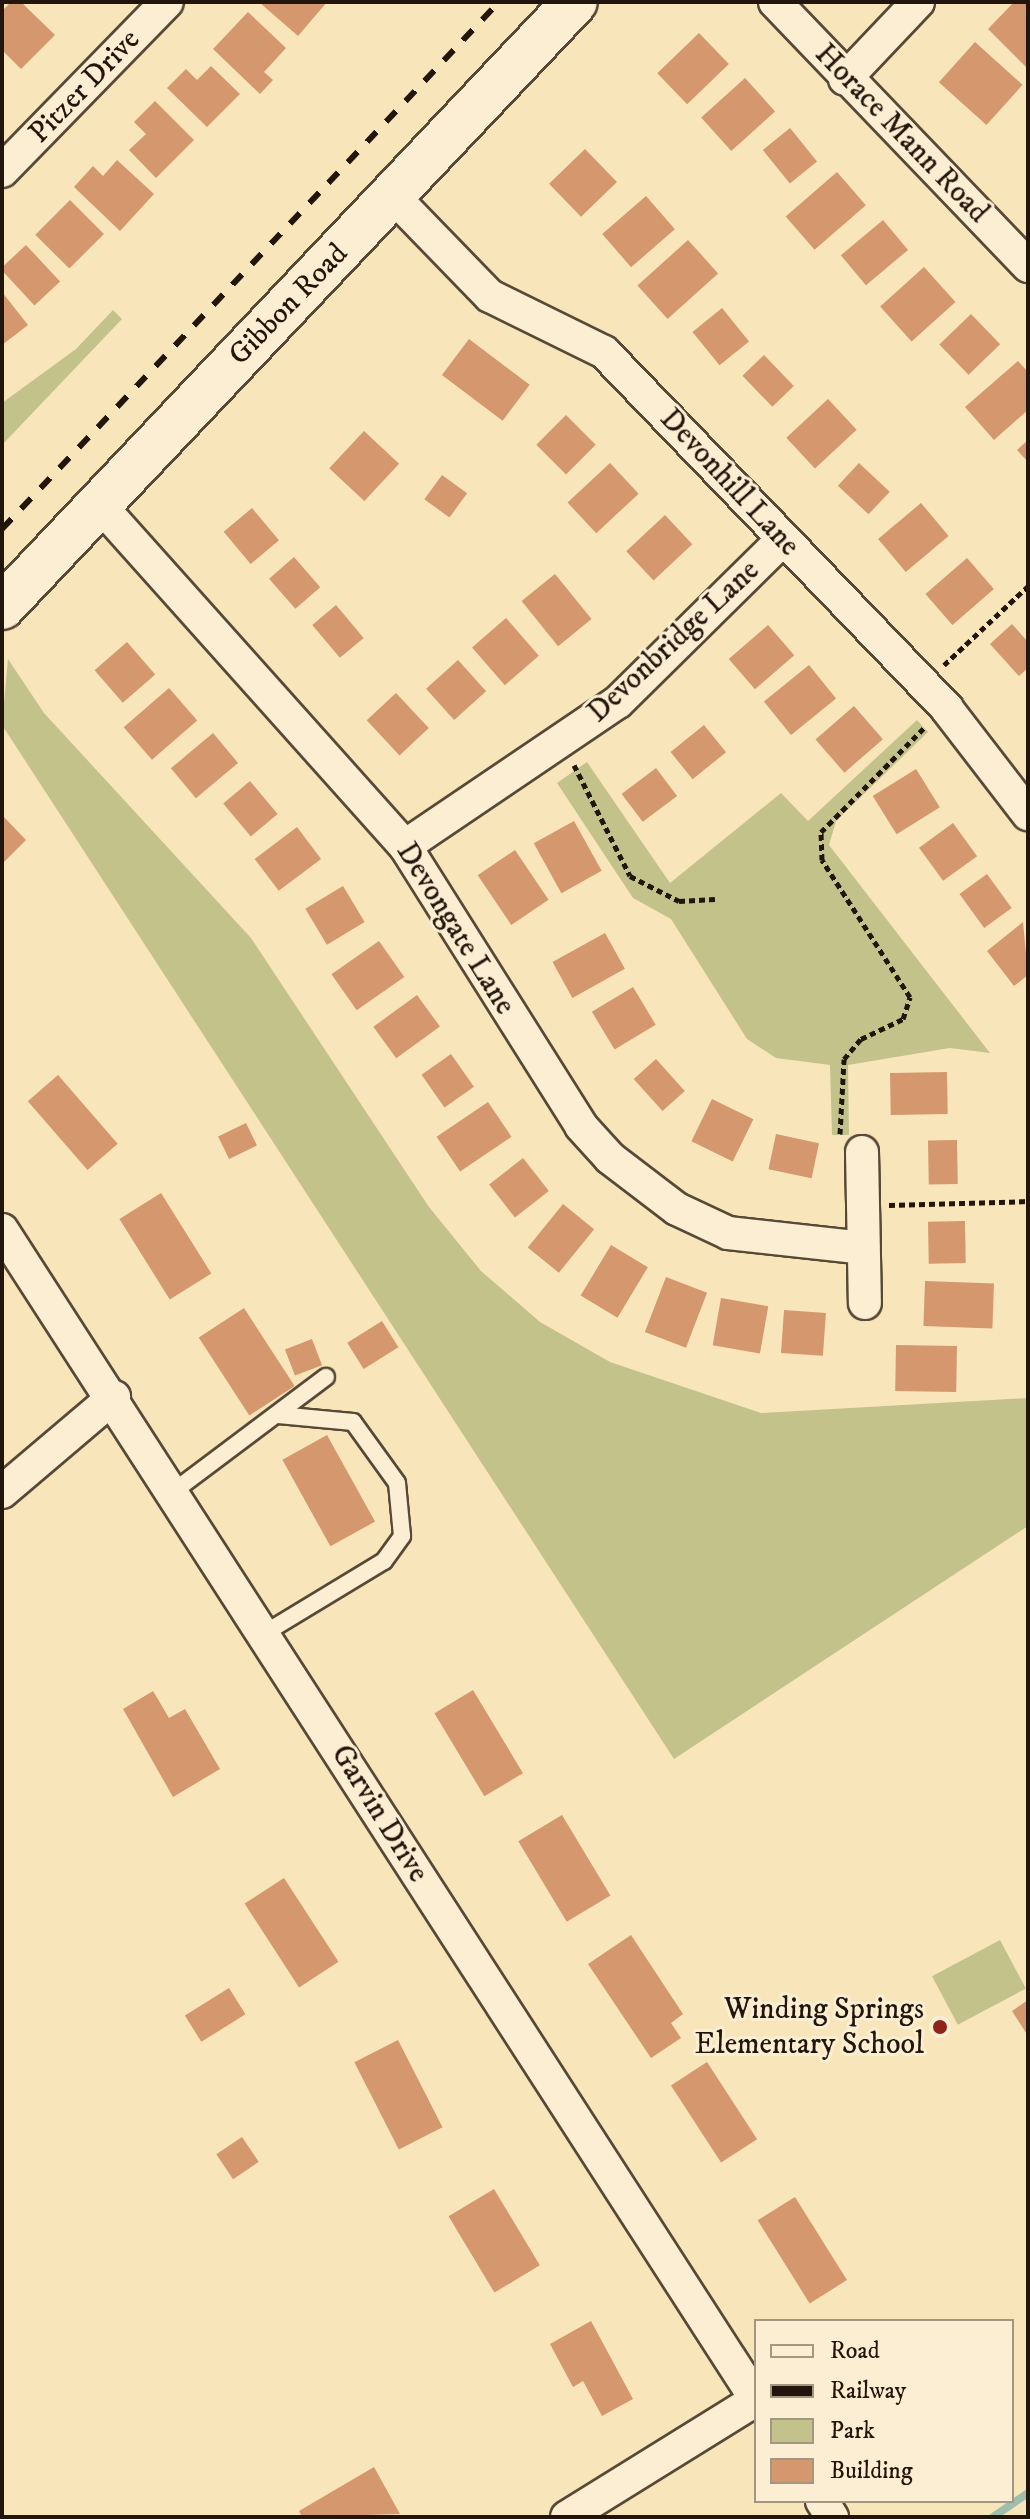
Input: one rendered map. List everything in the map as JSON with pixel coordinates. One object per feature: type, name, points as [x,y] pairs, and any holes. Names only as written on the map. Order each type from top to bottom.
[{"type":"main road","name":"Gibbon Road","points":[[2,607],[575,2]]},
{"type":"street","name":"Pitzer Drive","points":[[2,171],[167,2]]},
{"type":"street","name":"Horace Mann Road","points":[[775,2],[845,79],[1028,266]]},
{"type":"street","points":[[845,79],[918,2]]},
{"type":"street","name":"Devonhill Lane","points":[[393,196],[490,296],[604,352],[781,541],[947,709],[1028,814]]},
{"type":"street","name":"Devongate Lane","points":[[99,504],[405,846],[581,1126],[631,1176],[728,1233],[863,1248]]},
{"type":"street","name":"Devonbridge Lane","points":[[405,846],[618,702],[781,541]]},
{"type":"street","points":[[851,1146],[863,1248],[865,1303]]},
{"type":"street","name":"Garvin Drive","points":[[2,1230],[114,1397],[754,2396]]},
{"type":"street","points":[[2,1492],[114,1397]]},
{"type":"street","points":[[567,2517],[754,2400]]},
{"type":"lane","points":[[174,1491],[326,1377]]},
{"type":"lane","points":[[265,1633],[384,1561],[402,1536],[397,1483],[353,1422],[278,1415]]},
{"type":"path","points":[[940,669],[1028,586]]},
{"type":"path","points":[[851,1146],[844,1059],[861,1039],[903,1019],[910,997],[822,860],[821,832],[929,724]]},
{"type":"path","points":[[574,765],[630,876],[679,901],[715,899]]},
{"type":"path","points":[[881,1205],[1028,1201]]},
{"type":"green space","points":[[113,310],[122,319],[2,445],[2,403],[76,349]]},
{"type":"green space","points":[[8,659],[44,713],[251,938],[429,1207],[481,1271],[540,1322],[610,1362],[761,1413],[1028,1398],[1028,1526],[674,1759],[2,725]]},
{"type":"green space","points":[[917,720],[928,732],[836,821],[829,845],[990,1053],[950,1048],[848,1065],[849,1135],[832,1135],[830,1065],[776,1058],[747,1039],[671,919],[633,898],[557,783],[587,762],[670,883],[781,793],[808,821]]},
{"type":"green space","points":[[1000,1940],[1026,1989],[958,2025],[932,1976]]},
{"type":"building","points":[[11,2],[21,2],[55,35],[21,69],[2,50],[2,11]]},
{"type":"building","points":[[259,2],[327,2],[298,36]]},
{"type":"building","points":[[1014,2],[1028,2],[1026,67],[988,29]]},
{"type":"building","points":[[248,12],[286,48],[264,72],[273,80],[260,94],[213,49]]},
{"type":"building","points":[[699,33],[729,64],[687,104],[657,73]]},
{"type":"building","points":[[975,42],[1023,85],[986,125],[939,82]]},
{"type":"building","points":[[211,66],[240,94],[207,127],[167,88],[186,69],[197,80]]},
{"type":"building","points":[[745,78],[775,111],[731,151],[701,117]]},
{"type":"building","points":[[155,101],[194,140],[156,178],[129,150],[146,134],[134,122]]},
{"type":"building","points":[[790,128],[817,161],[790,183],[763,150]]},
{"type":"building","points":[[585,149],[617,182],[581,217],[549,184]]},
{"type":"building","points":[[117,160],[154,194],[120,231],[74,187],[93,166],[103,176]]},
{"type":"building","points":[[837,172],[866,205],[815,250],[786,217]]},
{"type":"building","points":[[646,196],[675,229],[631,267],[602,234]]},
{"type":"building","points":[[70,200],[104,234],[69,269],[35,235]]},
{"type":"building","points":[[883,220],[908,250],[866,285],[841,255]]},
{"type":"building","points":[[688,240],[718,273],[668,319],[637,286]]},
{"type":"building","points":[[26,245],[60,282],[35,305],[2,271]]},
{"type":"building","points":[[924,267],[955,302],[912,341],[880,306]]},
{"type":"building","points":[[2,292],[28,325],[2,345]]},
{"type":"building","points":[[722,308],[749,341],[720,365],[692,332]]},
{"type":"building","points":[[971,314],[1000,344],[969,375],[939,345]]},
{"type":"building","points":[[469,339],[530,385],[503,421],[442,375]]},
{"type":"building","points":[[764,355],[794,386],[772,407],[742,376]]},
{"type":"building","points":[[1018,361],[1028,372],[1028,410],[994,440],[965,407]]},
{"type":"building","points":[[828,399],[857,430],[815,469],[786,438]]},
{"type":"building","points":[[566,415],[596,445],[566,474],[536,445]]},
{"type":"building","points":[[364,431],[399,464],[364,501],[329,468]]},
{"type":"building","points":[[1028,440],[1028,462],[1017,450]]},
{"type":"building","points":[[610,463],[639,494],[596,533],[568,503]]},
{"type":"building","points":[[859,463],[890,492],[869,514],[838,486]]},
{"type":"building","points":[[442,475],[467,493],[449,517],[424,499]]},
{"type":"building","points":[[921,503],[949,536],[906,572],[878,539]]},
{"type":"building","points":[[252,508],[279,540],[251,564],[224,532]]},
{"type":"building","points":[[665,515],[692,544],[654,580],[626,551]]},
{"type":"building","points":[[294,557],[320,587],[295,609],[269,579]]},
{"type":"building","points":[[967,558],[994,589],[952,625],[925,594]]},
{"type":"building","points":[[555,574],[592,619],[558,646],[522,601]]},
{"type":"building","points":[[336,605],[364,638],[340,658],[312,625]]},
{"type":"building","points":[[506,618],[539,656],[505,685],[472,648]]},
{"type":"building","points":[[1012,624],[1028,642],[1028,668],[1019,676],[990,644]]},
{"type":"building","points":[[768,625],[794,655],[755,689],[729,659]]},
{"type":"building","points":[[127,642],[155,674],[123,703],[95,670]]},
{"type":"building","points":[[458,660],[486,691],[454,720],[426,689]]},
{"type":"building","points":[[809,665],[836,698],[791,735],[764,702]]},
{"type":"building","points":[[169,688],[197,720],[152,760],[124,727]]},
{"type":"building","points":[[396,693],[429,728],[399,755],[367,720]]},
{"type":"building","points":[[854,706],[883,739],[844,773],[816,739]]},
{"type":"building","points":[[704,725],[726,752],[693,779],[671,752]]},
{"type":"building","points":[[213,733],[238,763],[196,798],[171,768]]},
{"type":"building","points":[[656,768],[677,796],[643,822],[622,794]]},
{"type":"building","points":[[916,769],[940,807],[897,834],[873,796]]},
{"type":"building","points":[[250,781],[278,814],[251,836],[223,803]]},
{"type":"building","points":[[2,815],[26,840],[2,864]]},
{"type":"building","points":[[574,821],[602,871],[561,893],[534,843]]},
{"type":"building","points":[[953,823],[977,856],[943,881],[919,848]]},
{"type":"building","points":[[297,827],[321,859],[279,891],[255,859]]},
{"type":"building","points":[[515,850],[549,900],[511,925],[478,875]]},
{"type":"building","points":[[987,874],[1012,908],[984,928],[959,894]]},
{"type":"building","points":[[343,886],[365,922],[327,945],[305,909]]},
{"type":"building","points":[[1023,922],[1028,975],[1014,986],[987,951]]},
{"type":"building","points":[[605,933],[625,969],[572,998],[553,962]]},
{"type":"building","points":[[379,941],[404,977],[357,1010],[331,974]]},
{"type":"building","points":[[633,987],[656,1025],[615,1049],[592,1012]]},
{"type":"building","points":[[417,995],[440,1027],[396,1058],[373,1027]]},
{"type":"building","points":[[451,1054],[474,1087],[444,1107],[422,1075]]},
{"type":"building","points":[[656,1059],[685,1091],[662,1111],[634,1079]]},
{"type":"building","points":[[947,1072],[948,1114],[891,1115],[890,1073]]},
{"type":"building","points":[[58,1075],[118,1144],[88,1170],[28,1101]]},
{"type":"building","points":[[712,1099],[753,1119],[733,1161],[691,1141]]},
{"type":"building","points":[[488,1102],[511,1137],[460,1171],[437,1137]]},
{"type":"building","points":[[246,1123],[257,1145],[229,1159],[218,1137]]},
{"type":"building","points":[[776,1134],[819,1143],[812,1178],[769,1169]]},
{"type":"building","points":[[957,1140],[958,1184],[929,1184],[928,1141]]},
{"type":"building","points":[[523,1158],[549,1191],[515,1218],[489,1184]]},
{"type":"building","points":[[161,1193],[211,1274],[170,1300],[119,1219]]},
{"type":"building","points":[[563,1204],[594,1229],[559,1273],[528,1248]]},
{"type":"building","points":[[965,1221],[966,1263],[929,1264],[928,1222]]},
{"type":"building","points":[[611,1245],[648,1267],[617,1318],[581,1296]]},
{"type":"building","points":[[666,1277],[707,1293],[686,1348],[645,1332]]},
{"type":"building","points":[[925,1281],[994,1283],[992,1328],[923,1326]]},
{"type":"building","points":[[721,1298],[768,1306],[760,1354],[713,1345]]},
{"type":"building","points":[[244,1308],[295,1386],[249,1415],[199,1337]]},
{"type":"building","points":[[784,1310],[826,1313],[823,1356],[781,1353]]},
{"type":"building","points":[[382,1321],[398,1347],[364,1369],[347,1343]]},
{"type":"building","points":[[312,1339],[322,1365],[295,1376],[285,1349]]},
{"type":"building","points":[[896,1345],[957,1346],[956,1392],[895,1391]]},
{"type":"building","points":[[327,1435],[375,1522],[330,1546],[282,1460]]},
{"type":"building","points":[[473,1690],[523,1773],[484,1796],[434,1713]]},
{"type":"building","points":[[153,1691],[169,1718],[185,1709],[220,1769],[173,1797],[123,1709]]},
{"type":"building","points":[[562,1815],[610,1896],[567,1922],[518,1841]]},
{"type":"building","points":[[284,1878],[338,1962],[299,1987],[245,1904]]},
{"type":"building","points":[[631,1935],[683,2014],[671,2023],[681,2038],[651,2058],[588,1964]]},
{"type":"building","points":[[229,1988],[245,2014],[201,2042],[185,2016]]},
{"type":"building","points":[[1028,2000],[1028,2036],[1012,2011]]},
{"type":"building","points":[[398,2040],[442,2127],[399,2150],[354,2062]]},
{"type":"building","points":[[707,2062],[757,2139],[721,2163],[671,2085]]},
{"type":"building","points":[[242,2137],[259,2162],[233,2179],[216,2154]]},
{"type":"building","points":[[494,2189],[540,2265],[494,2293],[449,2216]]},
{"type":"building","points":[[795,2197],[847,2280],[810,2303],[758,2220]]},
{"type":"building","points":[[591,2321],[633,2399],[602,2416],[583,2381],[573,2387],[550,2344]]},
{"type":"building","points":[[374,2467],[400,2514],[302,2517],[299,2511]]},
{"type":"waterway","points":[[1014,2503],[1028,2493]]},
{"type":"waterway","points":[[993,2517],[1013,2503]]},
{"type":"railway","points":[[2,529],[499,2]]},
{"type":"place","name":"Winding Springs Elementary School","points":[[940,2027]]}]
